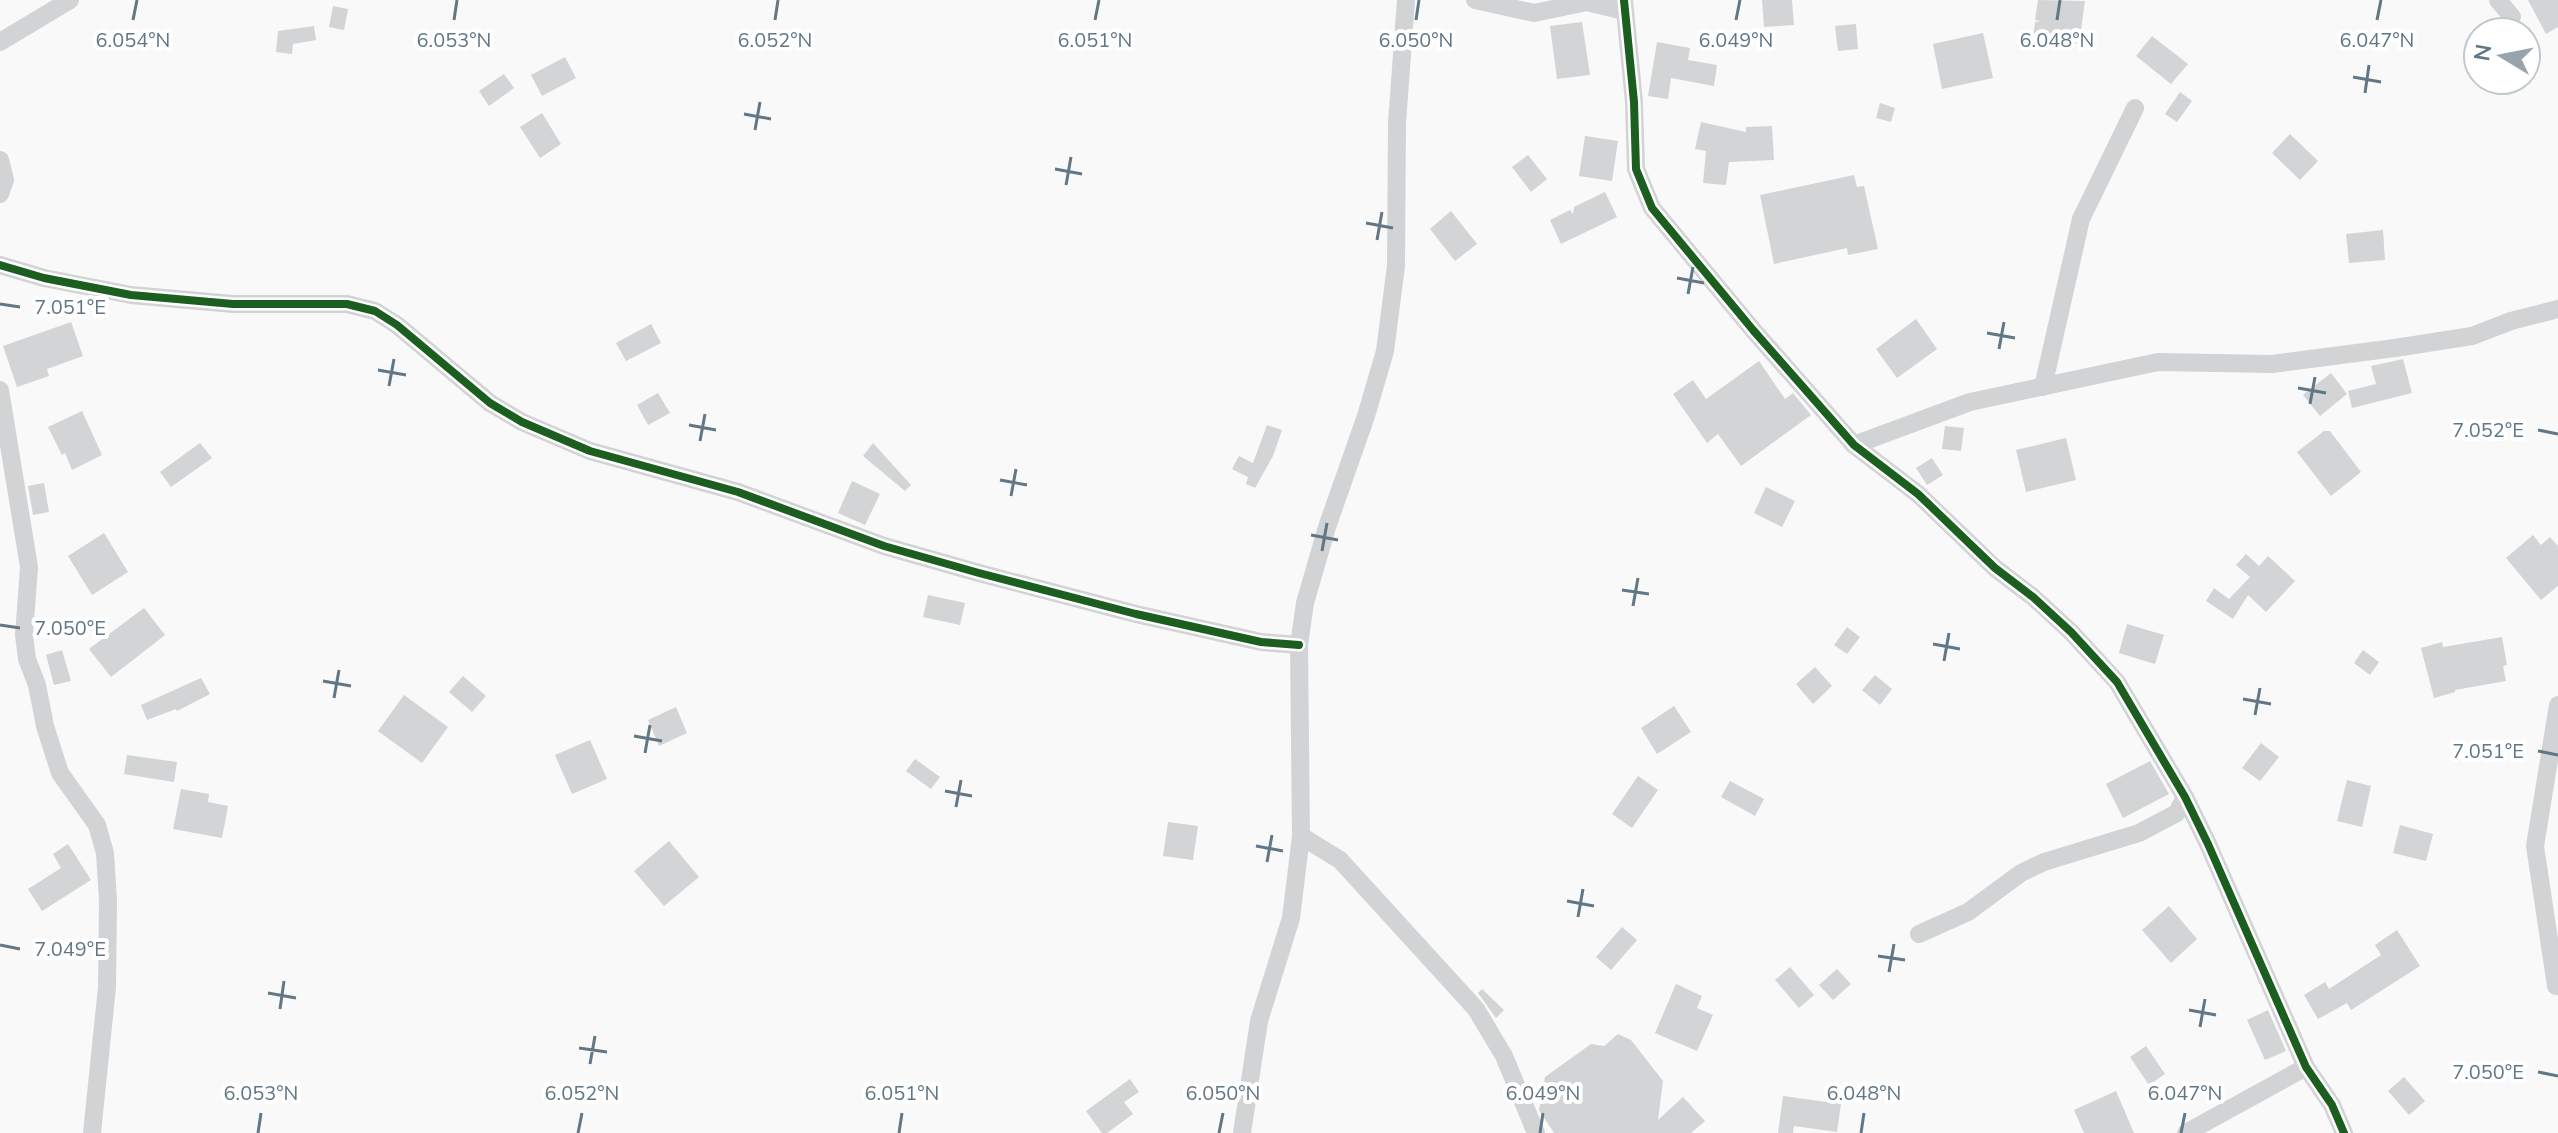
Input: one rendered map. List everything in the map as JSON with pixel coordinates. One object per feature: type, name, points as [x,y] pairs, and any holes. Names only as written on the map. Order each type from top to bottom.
[{"type":"street","points":[[0,42],[70,0]]},
{"type":"street","points":[[1242,1133],[1259,1021],[1291,918],[1301,836],[1299,645],[1305,603],[1385,351],[1396,266],[1397,123],[1406,0]]},
{"type":"street","points":[[1475,0],[1534,13],[1587,2],[1624,6],[1634,102],[1636,169],[1652,208],[1854,445],[1918,494],[1995,568],[2033,597],[2071,632],[2117,682],[2185,797],[2306,1067],[2332,1105],[2344,1133]]},
{"type":"street","points":[[2498,0],[2511,16]]},
{"type":"street","points":[[2043,387],[2081,219],[2135,108]]},
{"type":"street","points":[[0,160],[5,180],[0,194]]},
{"type":"street","points":[[0,265],[44,278],[131,295],[233,304],[347,304],[375,311],[397,325],[490,403],[522,422],[590,451],[738,492],[884,546],[979,573],[1192,627],[1261,642],[1299,645]]},
{"type":"street","points":[[1854,445],[1970,402],[2158,362],[2272,364],[2472,336],[2511,321],[2558,309]]},
{"type":"street","points":[[0,390],[29,567],[24,635],[27,659],[60,773],[97,825],[105,853],[107,987],[92,1133]]},
{"type":"street","points":[[2556,986],[2535,846],[2558,705]]},
{"type":"street","points":[[1919,934],[1968,912],[2021,873],[2044,862],[2139,833],[2177,813],[2185,797]]},
{"type":"street","points":[[1301,836],[1340,860],[1476,1009],[1504,1056],[1536,1133]]},
{"type":"street","points":[[2186,1133],[2306,1067]]},
{"type":"building","points":[[1762,0],[1792,0],[1794,25],[1764,27]]},
{"type":"building","points":[[2038,0],[2085,1],[2079,44],[2033,37],[2035,22],[2040,21],[2035,20]]},
{"type":"building","points":[[2528,0],[2558,0],[2558,27],[2546,34],[2542,16],[2536,16]]},
{"type":"building","points":[[333,6],[348,9],[344,30],[329,27]]},
{"type":"building","points":[[1582,22],[1590,75],[1557,79],[1550,26]]},
{"type":"building","points":[[1856,24],[1858,49],[1838,51],[1835,26]]},
{"type":"building","points":[[314,26],[316,40],[293,44],[292,54],[276,52],[278,31]]},
{"type":"building","points":[[1983,33],[1993,78],[1942,89],[1933,44]]},
{"type":"building","points":[[2152,36],[2188,64],[2171,84],[2136,56]]},
{"type":"building","points":[[1657,42],[1690,48],[1688,60],[1717,65],[1714,86],[1671,78],[1668,99],[1648,96]]},
{"type":"building","points":[[565,57],[576,78],[542,96],[531,75]]},
{"type":"building","points":[[504,74],[514,88],[489,106],[479,91]]},
{"type":"building","points":[[2180,92],[2192,101],[2177,122],[2165,114]]},
{"type":"building","points":[[1880,103],[1895,108],[1891,122],[1876,118]]},
{"type":"building","points":[[542,113],[561,144],[540,158],[520,127]]},
{"type":"building","points":[[1701,122],[1746,132],[1746,127],[1772,126],[1774,160],[1729,162],[1726,185],[1703,183],[1706,151],[1695,149]]},
{"type":"building","points":[[2290,134],[2318,161],[2300,180],[2272,153]]},
{"type":"building","points":[[1585,136],[1618,141],[1612,181],[1579,176]]},
{"type":"building","points":[[1528,155],[1547,179],[1531,192],[1512,167]]},
{"type":"building","points":[[1854,175],[1857,187],[1864,186],[1878,249],[1848,255],[1847,248],[1774,264],[1760,195]]},
{"type":"building","points":[[1605,192],[1617,217],[1561,244],[1550,220],[1570,210],[1573,214],[1574,207]]},
{"type":"building","points":[[1451,211],[1477,244],[1455,261],[1430,229]]},
{"type":"building","points":[[2383,230],[2385,260],[2349,263],[2346,234]]},
{"type":"building","points":[[1916,319],[1937,349],[1897,378],[1876,349]]},
{"type":"building","points":[[71,322],[83,356],[47,369],[49,376],[17,387],[3,346]]},
{"type":"building","points":[[651,324],[661,343],[626,361],[616,343]]},
{"type":"building","points":[[2403,359],[2412,393],[2352,408],[2348,391],[2376,384],[2371,366]]},
{"type":"building","points":[[1759,361],[1785,399],[1793,393],[1811,415],[1741,466],[1718,434],[1707,443],[1673,394],[1693,380],[1706,399]]},
{"type":"building","points":[[2331,373],[2347,394],[2320,416],[2303,395]]},
{"type":"building","points":[[658,393],[670,413],[648,425],[637,405]]},
{"type":"building","points":[[82,411],[102,455],[72,470],[48,427]]},
{"type":"building","points":[[1267,425],[1282,430],[1273,456],[1255,488],[1246,484],[1248,477],[1232,469],[1239,456],[1253,463]]},
{"type":"building","points":[[1945,426],[1964,428],[1961,451],[1942,449]]},
{"type":"building","points":[[2324,431],[2330,431],[2361,472],[2331,496],[2297,452]]},
{"type":"building","points":[[2066,438],[2076,480],[2026,492],[2016,450]]},
{"type":"building","points":[[200,443],[212,458],[171,487],[160,472]]},
{"type":"building","points":[[873,443],[911,485],[905,491],[863,456]]},
{"type":"building","points":[[1932,458],[1943,475],[1927,485],[1916,468]]},
{"type":"building","points":[[852,481],[880,494],[865,525],[838,513]]},
{"type":"building","points":[[44,483],[49,512],[33,515],[28,486]]},
{"type":"building","points":[[1766,487],[1795,501],[1782,527],[1754,513]]},
{"type":"building","points":[[104,533],[128,572],[92,595],[68,556]]},
{"type":"building","points":[[2533,535],[2541,545],[2550,537],[2558,546],[2558,586],[2541,600],[2506,558]]},
{"type":"building","points":[[2246,554],[2259,566],[2268,556],[2295,581],[2266,612],[2248,595],[2233,619],[2206,601],[2214,588],[2229,599],[2250,577],[2236,565]]},
{"type":"building","points":[[928,595],[965,603],[960,625],[923,617]]},
{"type":"building","points":[[144,608],[165,635],[111,677],[89,649]]},
{"type":"building","points":[[2127,624],[2164,635],[2155,664],[2119,653]]},
{"type":"building","points":[[1847,627],[1860,637],[1847,654],[1834,645]]},
{"type":"building","points":[[2502,637],[2507,665],[2503,666],[2506,681],[2455,690],[2434,698],[2421,648],[2442,642],[2443,647]]},
{"type":"building","points":[[62,650],[71,681],[54,685],[46,655]]},
{"type":"building","points":[[2363,650],[2379,662],[2370,675],[2354,663]]},
{"type":"building","points":[[1815,667],[1832,686],[1813,704],[1796,684]]},
{"type":"building","points":[[1875,675],[1892,689],[1880,705],[1862,690]]},
{"type":"building","points":[[463,676],[486,696],[472,712],[449,692]]},
{"type":"building","points":[[201,678],[210,694],[177,711],[147,720],[141,705]]},
{"type":"building","points":[[404,695],[448,727],[422,763],[378,731]]},
{"type":"building","points":[[1674,706],[1691,732],[1657,754],[1641,728]]},
{"type":"building","points":[[676,707],[687,733],[659,746],[648,720]]},
{"type":"building","points":[[590,740],[607,779],[572,794],[555,755]]},
{"type":"building","points":[[2261,743],[2279,757],[2260,781],[2242,768]]},
{"type":"building","points":[[127,755],[177,762],[174,782],[124,774]]},
{"type":"building","points":[[915,759],[940,777],[931,789],[906,771]]},
{"type":"building","points":[[2150,761],[2169,794],[2123,818],[2106,784]]},
{"type":"building","points":[[1638,776],[1658,790],[1632,828],[1612,814]]},
{"type":"building","points":[[2347,780],[2371,786],[2362,827],[2337,821]]},
{"type":"building","points":[[1730,781],[1764,799],[1755,816],[1721,797]]},
{"type":"building","points":[[181,789],[209,794],[208,802],[228,806],[222,838],[173,829]]},
{"type":"building","points":[[1168,822],[1198,826],[1193,860],[1163,856]]},
{"type":"building","points":[[2400,825],[2433,834],[2426,861],[2393,853]]},
{"type":"building","points":[[669,841],[699,877],[664,906],[634,871]]},
{"type":"building","points":[[68,844],[91,880],[42,911],[28,889],[61,868],[53,854]]},
{"type":"building","points":[[2169,906],[2197,939],[2171,963],[2142,930]]},
{"type":"building","points":[[1622,927],[1637,940],[1611,970],[1596,957]]},
{"type":"building","points":[[2397,930],[2420,966],[2351,1010],[2347,1003],[2318,1019],[2304,995],[2325,982],[2329,989],[2381,955],[2375,945]]},
{"type":"building","points":[[1790,967],[1814,995],[1799,1008],[1775,980]]},
{"type":"building","points":[[1837,969],[1851,984],[1833,1000],[1819,985]]},
{"type":"building","points":[[1676,984],[1702,996],[1697,1008],[1713,1015],[1697,1051],[1655,1033]]},
{"type":"building","points":[[1482,989],[1504,1010],[1496,1018],[1478,993]]},
{"type":"building","points":[[2268,1010],[2286,1051],[2265,1060],[2247,1020]]},
{"type":"building","points":[[1618,1034],[1631,1040],[1663,1081],[1658,1120],[1683,1097],[1705,1121],[1691,1133],[1554,1133],[1539,1110],[1545,1077],[1591,1044],[1604,1046]]},
{"type":"building","points":[[2146,1046],[2165,1074],[2149,1085],[2130,1057]]},
{"type":"building","points":[[2404,1077],[2425,1101],[2409,1115],[2388,1091]]},
{"type":"building","points":[[1130,1079],[1139,1092],[1124,1102],[1133,1114],[1107,1133],[1102,1133],[1086,1111]]},
{"type":"building","points":[[2116,1091],[2134,1133],[2084,1133],[2074,1110]]},
{"type":"building","points":[[1783,1096],[1841,1104],[1837,1132],[1794,1126],[1793,1133],[1778,1133]]},
{"type":"cycle path","points":[[1624,0],[1634,102],[1636,169],[1652,208],[1854,445],[1918,494],[1995,568],[2033,597],[2071,632],[2117,682],[2185,797],[2306,1067],[2332,1105],[2344,1133]]},
{"type":"cycle path","points":[[0,265],[44,278],[131,295],[233,304],[347,304],[375,311],[397,325],[490,403],[522,422],[590,451],[738,492],[884,546],[979,573],[1136,614],[1261,642],[1299,645]]}]
